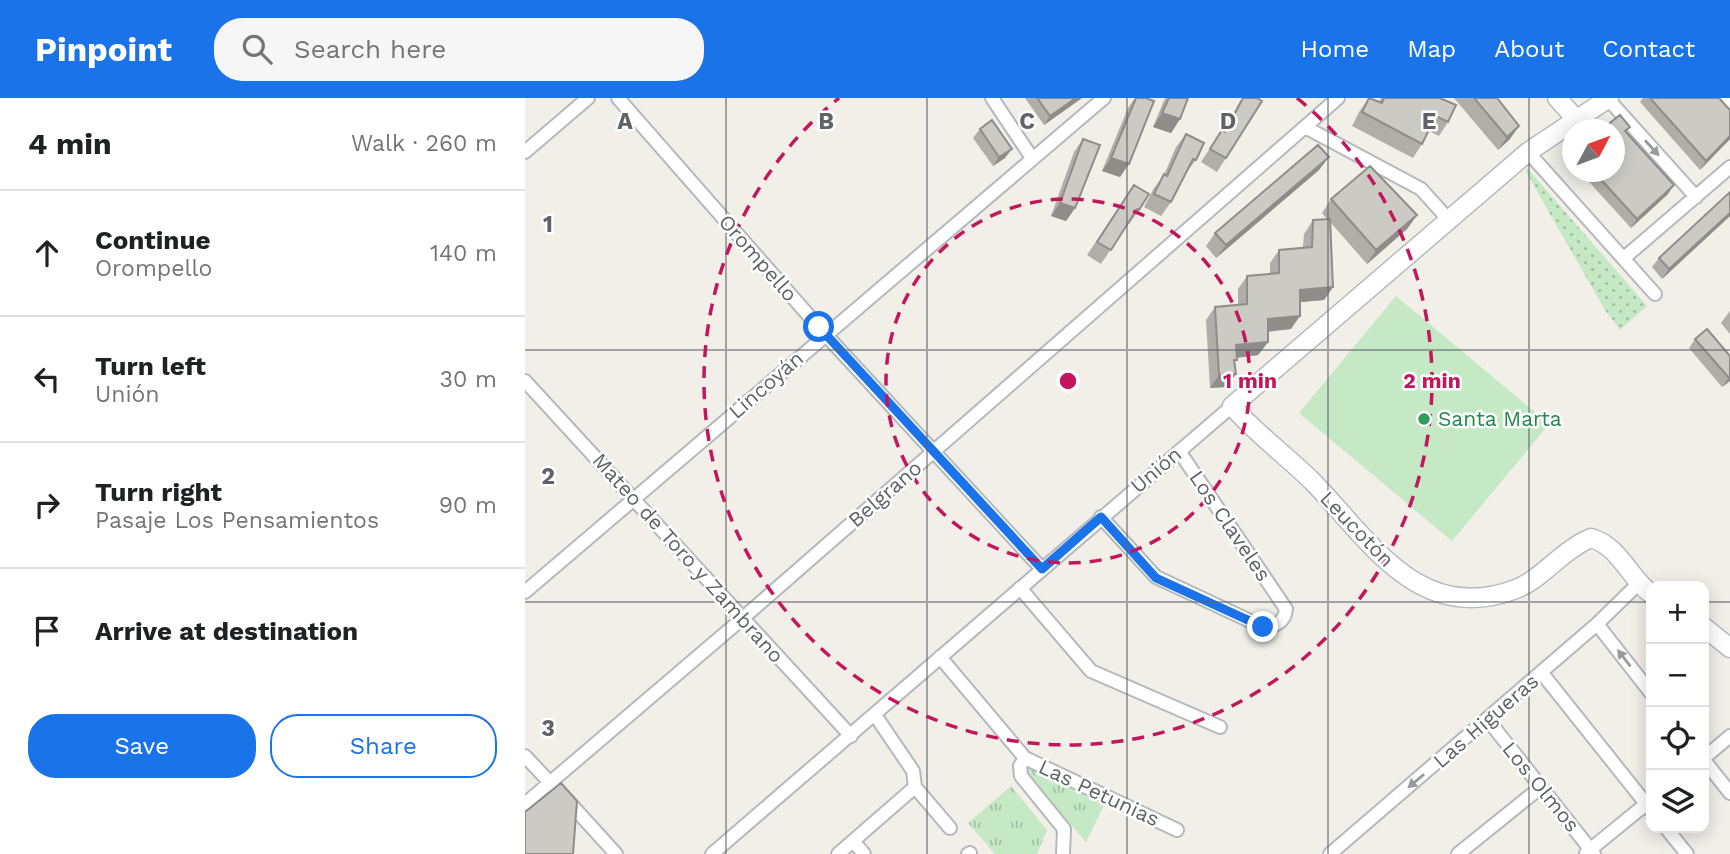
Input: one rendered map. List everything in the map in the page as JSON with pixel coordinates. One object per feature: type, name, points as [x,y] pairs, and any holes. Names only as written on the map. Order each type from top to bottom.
[{"type":"street","points":[[525,152],[588,98]]},
{"type":"street","name":"Orompello","points":[[618,98],[824,333],[1042,569]]},
{"type":"street","points":[[992,98],[1032,158]]},
{"type":"street","name":"Lincoyán","points":[[525,592],[824,333],[1104,98]]},
{"type":"street","name":"Belgrano","points":[[525,804],[743,618],[1338,98]]},
{"type":"street","points":[[1557,98],[1576,119]]},
{"type":"street","points":[[1608,98],[1696,197]]},
{"type":"street","name":"Unión","points":[[1576,119],[1608,98]]},
{"type":"street","points":[[1726,98],[1730,102]]},
{"type":"street","points":[[1305,127],[1421,189],[1448,219]]},
{"type":"street","name":"Unión","points":[[712,854],[1448,219],[1528,152],[1562,129]]},
{"type":"street","points":[[1528,152],[1655,295]]},
{"type":"street","points":[[1624,257],[1730,167]]},
{"type":"street","name":"Mateo de Toro y Zambrano","points":[[525,380],[851,736]]},
{"type":"street","name":"Leucotón","points":[[1232,406],[1314,484],[1390,566],[1423,586],[1442,594],[1468,597],[1518,588],[1574,545],[1591,538],[1612,548],[1645,589]]},
{"type":"street","name":"Los Claveles","points":[[1101,517],[1156,578],[1263,627],[1273,627],[1281,622],[1286,609],[1179,451]]},
{"type":"street","points":[[1020,588],[1091,671],[1220,727]]},
{"type":"street","name":"Las Higueras","points":[[1331,854],[1597,624],[1645,589]]},
{"type":"street","points":[[1597,624],[1646,687]]},
{"type":"street","points":[[1709,631],[1730,648]]},
{"type":"street","name":"Las Petunias","points":[[940,657],[1025,758],[1177,830]]},
{"type":"street","points":[[1541,673],[1646,800]]},
{"type":"street","points":[[875,715],[912,771],[915,787],[950,828]]},
{"type":"street","name":"Los Olmos","points":[[1487,720],[1542,787],[1590,852]]},
{"type":"street","points":[[1709,755],[1730,736]]},
{"type":"street","points":[[525,756],[616,854]]},
{"type":"street","points":[[1025,758],[1020,766],[1021,776],[1064,829],[1063,854]]},
{"type":"street","points":[[1709,766],[1730,793]]},
{"type":"street","points":[[838,854],[915,787]]},
{"type":"street","points":[[1458,854],[1542,787]]},
{"type":"street","points":[[1590,852],[1646,808]]},
{"type":"street","points":[[1670,833],[1687,854]]},
{"type":"street","points":[[853,841],[865,854]]},
{"type":"green space","points":[[1527,168],[1647,306],[1620,330],[1605,310],[1526,172]]},
{"type":"green space","name":"Santa Marta","points":[[1396,296],[1549,424],[1452,541],[1299,413]]},
{"type":"green space","points":[[1028,767],[1104,805],[1086,842],[1024,771]]},
{"type":"green space","points":[[1011,786],[1047,830],[1037,854],[995,854],[968,823]]},
{"type":"building","points":[[1037,98],[1076,98],[1050,116]]},
{"type":"building","points":[[1136,98],[1154,101],[1129,164],[1111,158]]},
{"type":"building","points":[[1169,98],[1188,98],[1180,119],[1162,113]]},
{"type":"building","points":[[1243,98],[1257,98],[1262,101],[1226,158],[1210,149],[1222,130],[1225,132]]},
{"type":"building","points":[[1369,98],[1382,103],[1384,98],[1440,98],[1456,105],[1448,122],[1436,116],[1422,144],[1362,112]]},
{"type":"building","points":[[1474,98],[1497,98],[1519,126],[1507,137]]},
{"type":"building","points":[[1650,98],[1719,98],[1730,110],[1730,136],[1706,161]]},
{"type":"building","points":[[992,120],[1012,149],[999,157],[980,129]]},
{"type":"building","points":[[1625,131],[1674,185],[1637,219],[1603,182],[1625,182]]},
{"type":"building","points":[[1186,134],[1204,143],[1171,202],[1154,194],[1164,174],[1167,176]]},
{"type":"building","points":[[1083,139],[1100,145],[1075,208],[1060,203]]},
{"type":"building","points":[[1318,145],[1329,157],[1226,245],[1215,233]]},
{"type":"building","points":[[1370,166],[1417,215],[1376,250],[1331,199]]},
{"type":"building","points":[[1134,185],[1149,194],[1111,250],[1097,242]]},
{"type":"building","points":[[1730,192],[1730,213],[1669,269],[1659,258]]},
{"type":"building","points":[[1330,219],[1333,287],[1300,290],[1300,316],[1268,319],[1268,342],[1236,345],[1236,374],[1219,375],[1215,307],[1247,304],[1247,276],[1279,273],[1279,250],[1312,247],[1313,220]]},
{"type":"building","points":[[1707,329],[1730,356],[1729,378],[1695,339]]},
{"type":"building","points":[[561,783],[577,801],[573,854],[525,854],[525,812]]},
{"type":"place","name":"Santa Marta","points":[[1424,419]]},
{"type":"route","points":[[819,327],[1042,569],[1101,517],[1156,578],[1263,627]]}]
